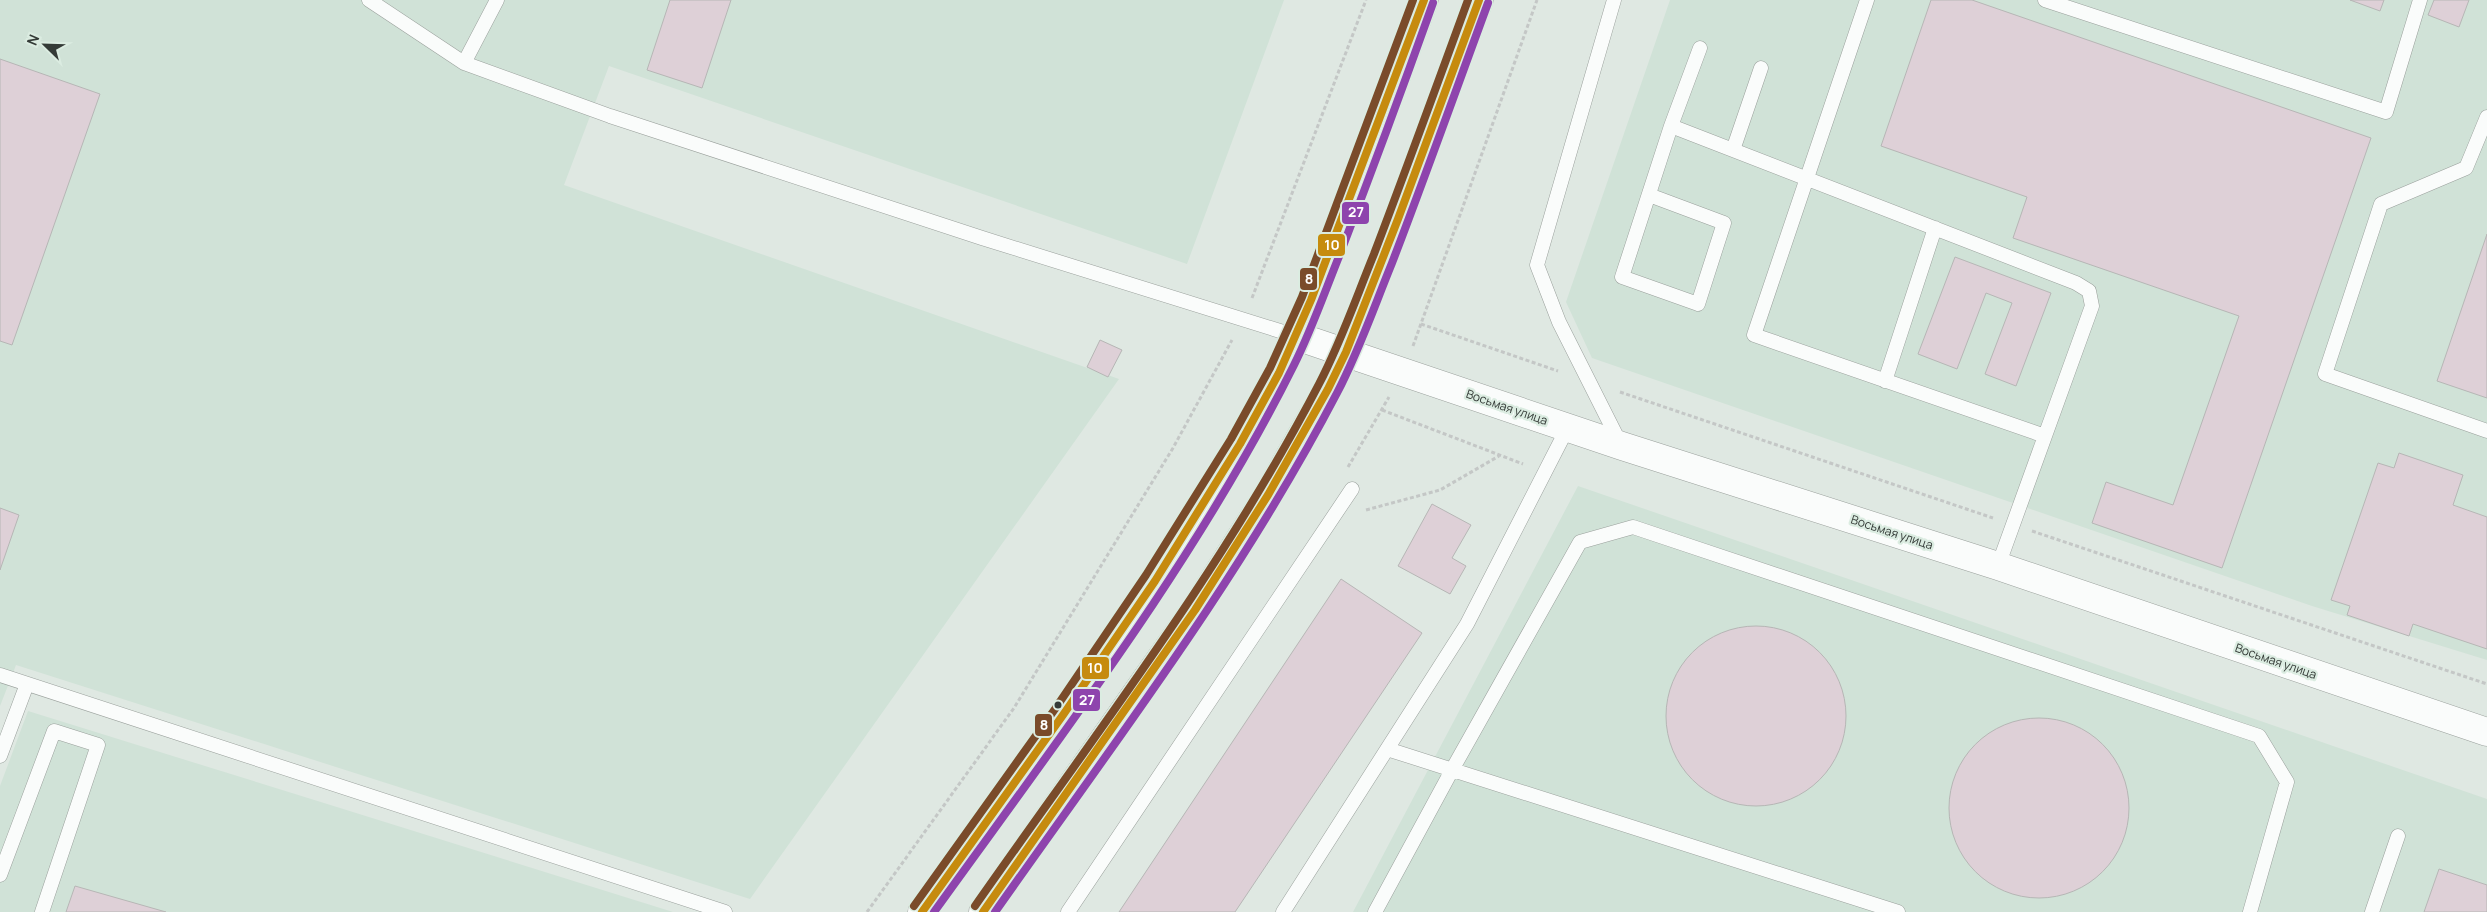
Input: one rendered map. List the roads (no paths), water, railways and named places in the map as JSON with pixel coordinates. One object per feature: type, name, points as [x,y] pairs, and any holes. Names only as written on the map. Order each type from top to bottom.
[{"type":"main road","points":[[922,912],[1068,708],[1147,592],[1221,477],[1280,371],[1347,210],[1424,0]]},
{"type":"main road","points":[[983,912],[1195,610],[1268,495],[1328,389],[1346,352],[1479,0]]},
{"type":"main road","name":"Восьмая улица","points":[[1296,336],[1622,446],[1998,566],[2487,732]]},
{"type":"lane","points":[[369,0],[464,63],[610,116],[982,238],[1296,336]]},
{"type":"lane","points":[[464,63],[497,0]]},
{"type":"lane","points":[[1614,0],[1538,265],[1559,322],[1622,446]]},
{"type":"lane","points":[[1867,0],[1754,336],[2045,436]]},
{"type":"lane","points":[[2045,0],[2386,112],[2420,0]]},
{"type":"lane","points":[[1649,195],[1724,223],[1698,304],[1622,277],[1649,195],[1672,126],[1700,48]]},
{"type":"lane","points":[[1733,150],[1762,68]]},
{"type":"lane","points":[[2487,117],[2466,168],[2381,204],[2325,374],[2487,431]]},
{"type":"lane","points":[[1672,126],[2076,283],[2089,291],[2092,306],[1998,566]]},
{"type":"lane","points":[[1885,381],[1935,228]]},
{"type":"lane","points":[[1283,912],[1467,624],[1568,427]]},
{"type":"lane","points":[[1068,912],[1352,489]]},
{"type":"lane","points":[[1375,912],[1580,542],[1633,527],[2259,736],[2287,782],[2250,912]]},
{"type":"lane","points":[[0,675],[725,912]]},
{"type":"lane","points":[[0,756],[27,684]]},
{"type":"lane","points":[[0,875],[54,732],[98,744],[42,912]]},
{"type":"lane","points":[[1387,749],[1898,912]]},
{"type":"lane","points":[[2372,912],[2398,836]]}]
